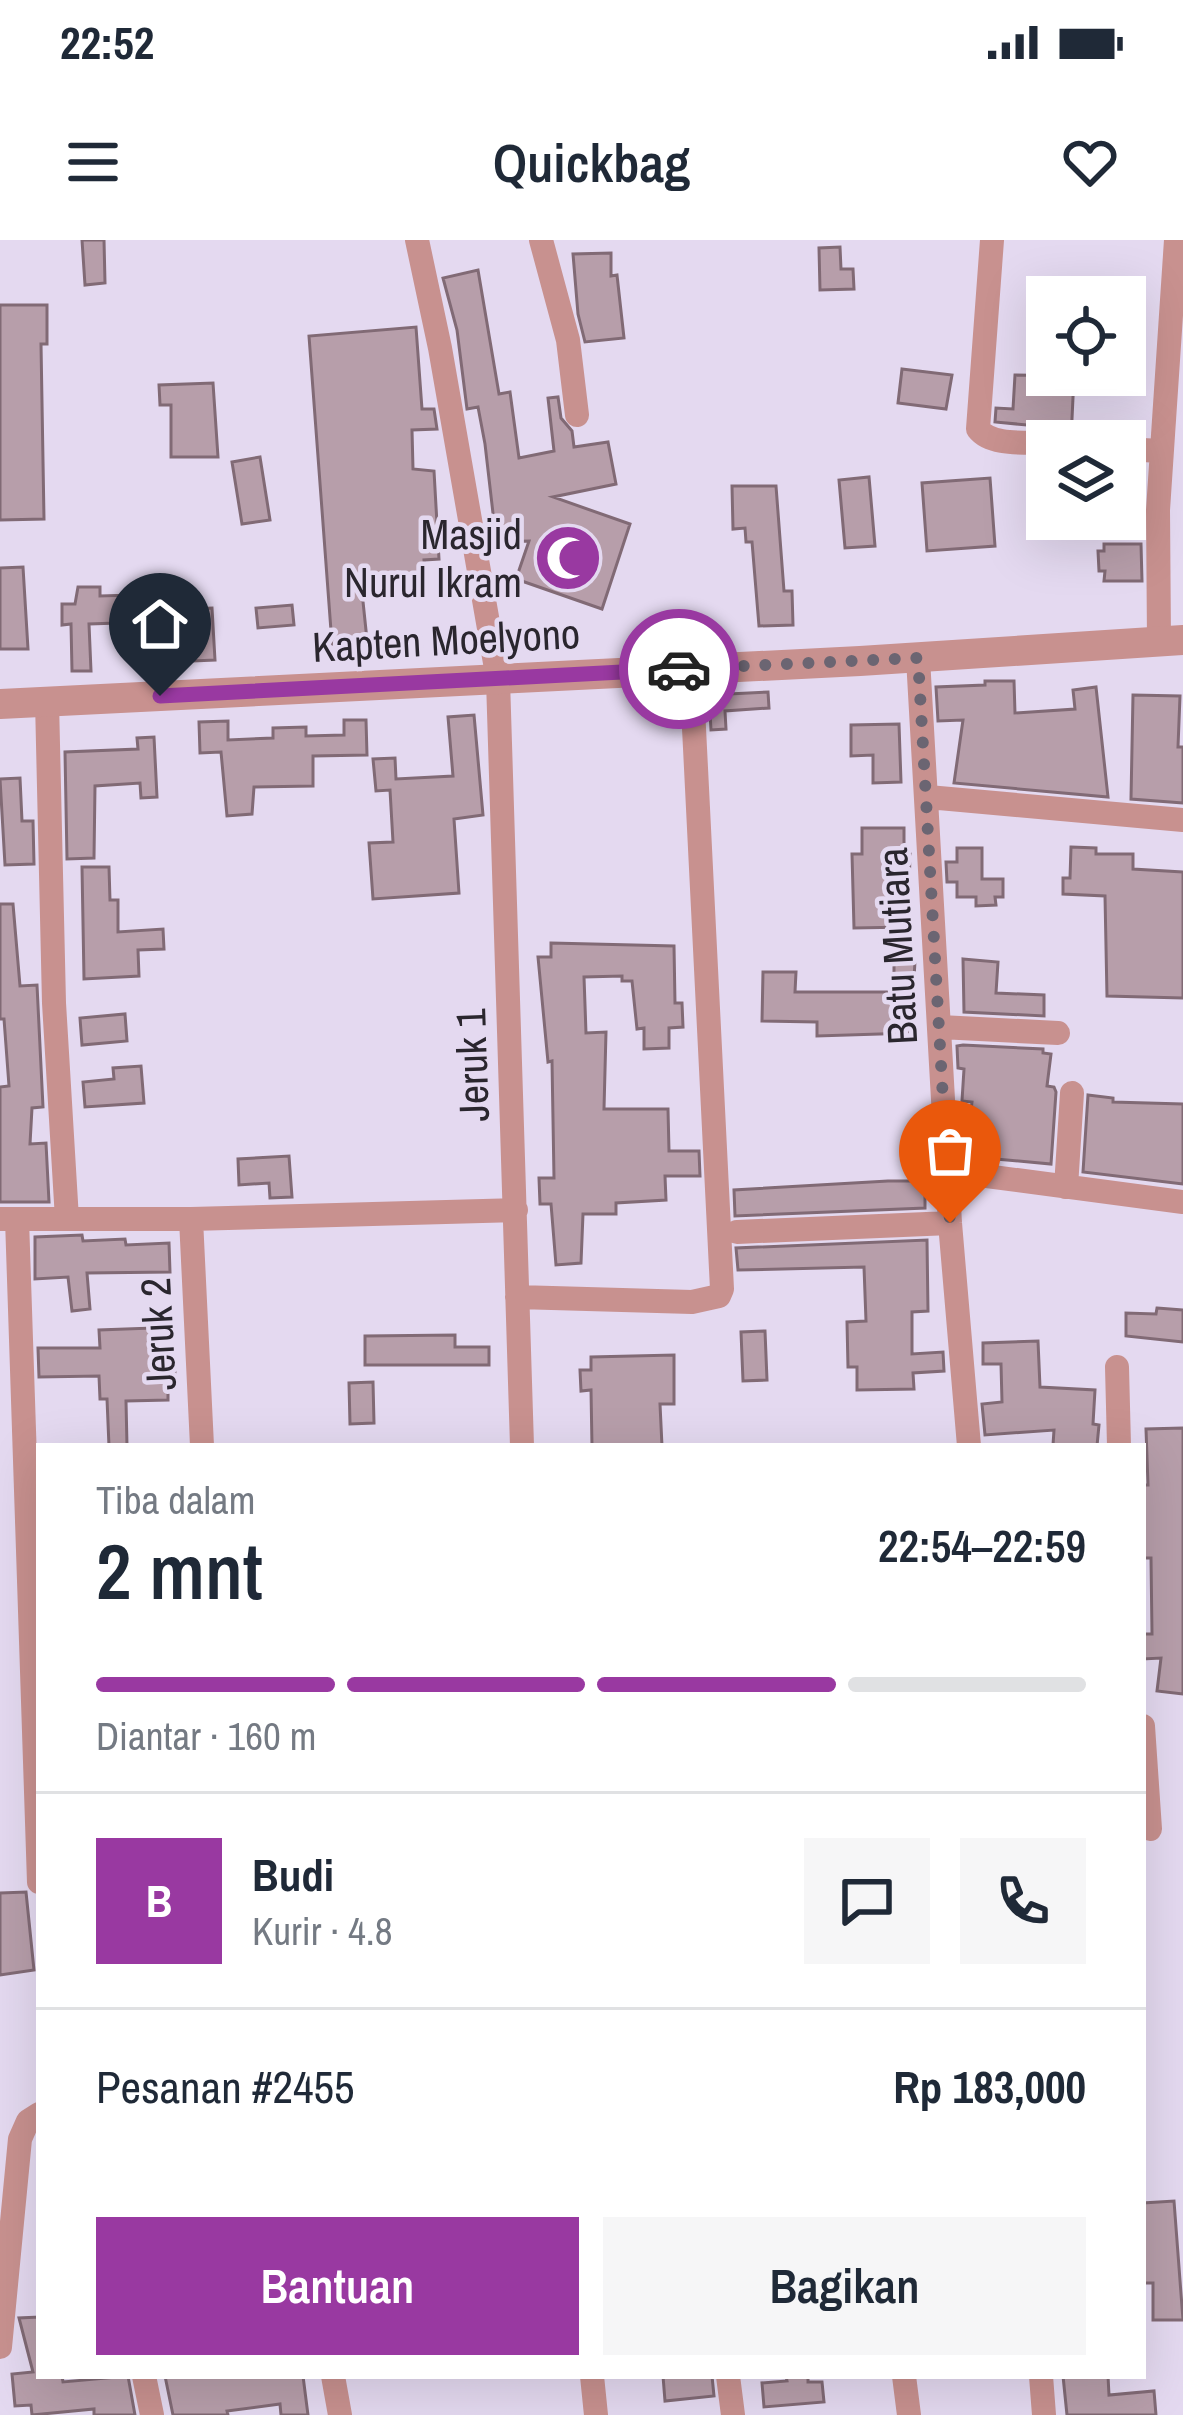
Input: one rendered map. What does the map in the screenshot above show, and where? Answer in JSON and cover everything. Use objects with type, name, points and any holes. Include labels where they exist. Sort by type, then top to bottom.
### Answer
[{"type":"street","name":"Jeruk 1","points":[[417,240],[498,680],[522,1443]]},
{"type":"street","points":[[541,240],[568,340],[577,415]]},
{"type":"street","points":[[992,240],[977,429],[997,440],[1026,442]]},
{"type":"street","points":[[1171,641],[1160,451],[1176,240]]},
{"type":"street","points":[[1146,450],[1160,451]]},
{"type":"street","name":"Kapten Moelyono","points":[[0,704],[1171,641]]},
{"type":"street","name":"Batu Mutiara","points":[[918,658],[950,1223],[969,1443]]},
{"type":"street","points":[[517,1297],[692,1302],[719,1296],[722,1289],[691,668]]},
{"type":"street","points":[[46,701],[54,1004],[67,1219]]},
{"type":"street","points":[[928,797],[1183,820]]},
{"type":"street","points":[[940,1027],[1058,1033]]},
{"type":"street","points":[[1066,1187],[1072,1093]]},
{"type":"street","points":[[948,1172],[1183,1202]]},
{"type":"street","points":[[36,1818],[8,1219],[516,1210]]},
{"type":"street","name":"Jeruk 2","points":[[191,1219],[202,1443]]},
{"type":"street","points":[[737,1232],[950,1223]]},
{"type":"street","points":[[1117,1367],[1119,1443]]},
{"type":"street","points":[[1146,1770],[1150,1829]]},
{"type":"street","points":[[0,2347],[20,2139],[28,2121],[36,2116]]},
{"type":"street","points":[[145,2379],[152,2415]]},
{"type":"street","points":[[334,2379],[340,2415]]},
{"type":"street","points":[[592,2379],[596,2415]]},
{"type":"street","points":[[728,2379],[733,2415]]},
{"type":"street","points":[[904,2379],[909,2415]]},
{"type":"street","points":[[1040,2379],[1044,2415]]},
{"type":"building","points":[[82,240],[104,240],[105,283],[85,285]]},
{"type":"building","points":[[840,247],[841,269],[853,269],[854,289],[820,290],[819,248]]},
{"type":"building","points":[[611,253],[624,338],[585,342],[573,254]]},
{"type":"building","points":[[478,270],[499,394],[510,392],[519,458],[554,451],[548,398],[558,397],[574,447],[608,442],[616,484],[553,497],[630,524],[602,609],[516,579],[529,541],[491,542],[494,522],[485,444],[478,407],[467,409],[457,330],[443,278]]},
{"type":"building","points":[[0,305],[47,305],[47,344],[41,344],[44,519],[0,520]]},
{"type":"building","points":[[416,327],[422,409],[434,409],[437,429],[412,430],[413,469],[434,471],[439,559],[424,560],[426,589],[362,592],[367,640],[332,644],[309,336]]},
{"type":"building","points":[[902,369],[952,375],[946,409],[898,403]]},
{"type":"building","points":[[1015,375],[1026,375],[1026,396],[1073,396],[1072,420],[1026,420],[1026,425],[995,422],[996,408],[1013,409]]},
{"type":"building","points":[[213,383],[218,457],[171,457],[171,405],[160,405],[159,385]]},
{"type":"building","points":[[260,457],[270,520],[242,524],[232,462]]},
{"type":"building","points":[[869,477],[875,546],[845,548],[839,480]]},
{"type":"building","points":[[990,478],[995,546],[927,551],[922,483]]},
{"type":"building","points":[[732,486],[776,486],[784,591],[792,591],[793,625],[759,626],[752,542],[746,542],[745,528],[733,529]]},
{"type":"building","points":[[1104,544],[1141,544],[1142,581],[1104,581],[1098,551],[1104,551]]},
{"type":"building","points":[[23,567],[28,649],[0,649],[0,568]]},
{"type":"building","points":[[78,587],[100,587],[100,596],[133,595],[133,602],[147,602],[147,622],[89,624],[91,671],[72,671],[71,624],[62,625],[62,604],[75,604]]},
{"type":"building","points":[[292,605],[294,625],[258,628],[256,608]]},
{"type":"building","points":[[212,608],[215,660],[193,661],[190,609]]},
{"type":"building","points":[[985,681],[1014,681],[1015,713],[1075,709],[1073,690],[1096,687],[1108,797],[954,783],[963,720],[938,721],[936,687],[985,685]]},
{"type":"building","points":[[768,692],[769,708],[725,711],[726,729],[711,730],[709,695]]},
{"type":"building","points":[[1133,695],[1180,696],[1183,803],[1131,799]]},
{"type":"building","points":[[474,715],[483,815],[454,819],[459,893],[373,899],[369,843],[393,842],[390,790],[376,791],[373,759],[395,758],[396,779],[453,776],[448,717]]},
{"type":"building","points":[[344,720],[366,720],[367,755],[313,756],[313,786],[254,787],[252,814],[227,816],[221,752],[200,753],[199,722],[228,721],[228,740],[273,738],[273,728],[306,727],[306,736],[344,735]]},
{"type":"building","points":[[899,724],[901,782],[873,783],[873,755],[851,756],[851,725]]},
{"type":"building","points":[[154,737],[157,797],[141,798],[140,783],[95,786],[94,858],[67,859],[65,752],[138,749],[137,738]]},
{"type":"building","points":[[20,778],[22,821],[33,821],[34,864],[5,865],[0,779]]},
{"type":"building","points":[[862,828],[904,828],[904,854],[910,854],[908,927],[854,928],[852,854],[862,854]]},
{"type":"building","points":[[1071,847],[1096,848],[1096,854],[1133,854],[1133,869],[1183,872],[1183,998],[1107,996],[1105,896],[1063,894],[1063,878],[1070,878]]},
{"type":"building","points":[[957,848],[982,848],[982,879],[1003,879],[1003,897],[995,897],[996,905],[976,906],[976,897],[957,897],[957,882],[947,882],[946,862],[957,862]]},
{"type":"building","points":[[82,867],[109,867],[110,900],[118,900],[118,932],[163,929],[164,949],[138,950],[139,976],[84,979]]},
{"type":"building","points":[[0,904],[13,904],[20,986],[37,985],[43,1107],[32,1108],[30,1144],[46,1143],[49,1202],[0,1202],[0,1087],[9,1086],[4,1019],[0,1019]]},
{"type":"building","points":[[551,943],[674,946],[675,1003],[682,1003],[683,1027],[669,1028],[669,1048],[644,1049],[644,1028],[637,1029],[632,981],[622,981],[622,976],[584,977],[586,1033],[606,1032],[604,1109],[668,1109],[669,1151],[699,1151],[700,1176],[665,1176],[666,1200],[616,1203],[616,1214],[583,1214],[581,1263],[556,1265],[551,1204],[540,1204],[539,1178],[554,1178],[552,1061],[548,1062],[538,957],[551,957]]},
{"type":"building","points":[[963,959],[998,962],[996,993],[1044,995],[1044,1016],[964,1012]]},
{"type":"building","points":[[894,961],[915,961],[911,1033],[817,1036],[817,1022],[762,1021],[763,972],[796,972],[795,992],[894,992]]},
{"type":"building","points":[[125,1014],[127,1041],[82,1045],[80,1018]]},
{"type":"building","points":[[957,1046],[1043,1049],[1051,1054],[1047,1086],[1056,1092],[1051,1164],[963,1156],[972,1102],[962,1101],[964,1069],[958,1068]]},
{"type":"building","points":[[141,1066],[144,1103],[85,1107],[83,1082],[114,1079],[113,1068]]},
{"type":"building","points":[[1088,1095],[1113,1098],[1113,1102],[1183,1104],[1183,1184],[1083,1172]]},
{"type":"building","points":[[289,1156],[292,1197],[270,1198],[269,1183],[239,1185],[238,1159]]},
{"type":"building","points":[[925,1181],[925,1208],[735,1216],[734,1190]]},
{"type":"building","points":[[82,1235],[83,1241],[125,1239],[126,1245],[169,1243],[170,1272],[87,1273],[90,1309],[72,1311],[68,1277],[35,1279],[35,1237]]},
{"type":"building","points":[[927,1240],[928,1311],[912,1312],[912,1354],[943,1352],[944,1371],[913,1373],[914,1389],[857,1390],[857,1367],[848,1367],[847,1322],[866,1321],[864,1267],[738,1270],[736,1248]]},
{"type":"building","points":[[1157,1308],[1183,1310],[1183,1342],[1126,1336],[1126,1313],[1156,1314]]},
{"type":"building","points":[[152,1328],[153,1357],[174,1357],[168,1400],[126,1401],[127,1443],[109,1443],[107,1399],[100,1399],[99,1376],[39,1377],[38,1348],[100,1348],[99,1330]]},
{"type":"building","points":[[765,1331],[767,1380],[743,1381],[741,1332]]},
{"type":"building","points":[[455,1335],[455,1347],[489,1347],[489,1365],[365,1365],[365,1336]]},
{"type":"building","points":[[1038,1341],[1040,1387],[1095,1390],[1097,1443],[1053,1443],[1054,1430],[985,1435],[982,1404],[1002,1402],[1001,1364],[983,1364],[983,1343]]},
{"type":"building","points":[[674,1355],[674,1404],[660,1404],[662,1443],[592,1443],[591,1390],[581,1391],[580,1370],[591,1370],[591,1357]]},
{"type":"building","points":[[373,1382],[374,1423],[350,1424],[349,1383]]},
{"type":"building","points":[[1183,1428],[1183,1694],[1157,1691],[1161,1658],[1146,1659],[1146,1634],[1152,1634],[1151,1558],[1146,1558],[1146,1429]]},
{"type":"building","points":[[26,1892],[34,1970],[0,1975],[0,1893]]},
{"type":"building","points":[[1174,2201],[1183,2320],[1153,2320],[1153,2283],[1146,2283],[1146,2203]]},
{"type":"building","points":[[36,2317],[36,2379],[129,2379],[135,2415],[94,2415],[94,2409],[32,2415],[31,2405],[15,2406],[12,2374],[33,2372],[19,2318]]},
{"type":"building","points":[[166,2379],[303,2379],[308,2415],[281,2415],[280,2404],[227,2411],[228,2415],[173,2415]]},
{"type":"building","points":[[663,2379],[712,2379],[714,2396],[665,2401]]},
{"type":"building","points":[[1063,2379],[1108,2379],[1109,2395],[1154,2391],[1156,2415],[1067,2415]]},
{"type":"building","points":[[822,2382],[824,2402],[764,2407],[762,2383]]},
{"type":"way so far","points":[[679,669],[918,658],[950,1223]]},
{"type":"place","name":"Masjid Nurul Ikram","points":[[568,558]]},
{"type":"route","points":[[160,696],[679,669]]}]
